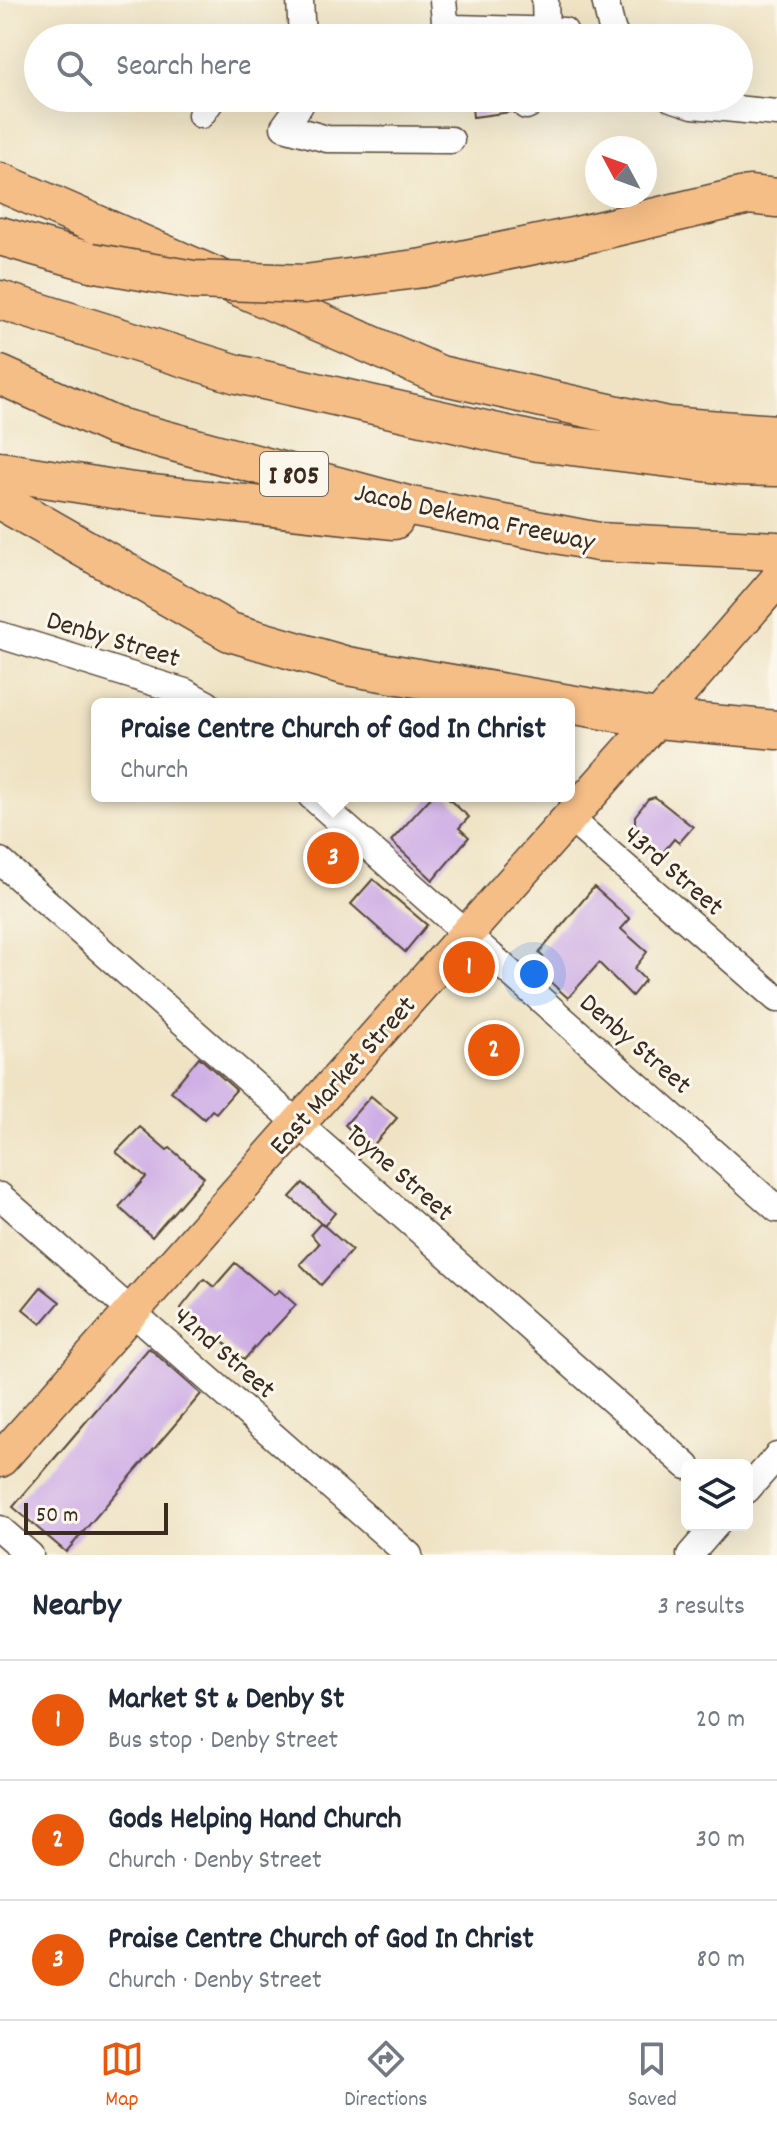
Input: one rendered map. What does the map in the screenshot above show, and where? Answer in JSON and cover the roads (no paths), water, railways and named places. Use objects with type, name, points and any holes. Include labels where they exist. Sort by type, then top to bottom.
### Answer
[{"type":"highway","points":[[0,182],[440,375],[667,426],[777,434]]},
{"type":"highway","points":[[0,236],[91,262],[193,280],[305,284],[423,268],[577,236],[749,195],[777,198]]},
{"type":"highway","points":[[0,300],[237,374],[538,442],[736,466],[777,467]]},
{"type":"highway","name":"Jacob Dekema Freeway","points":[[0,375],[114,426],[411,506],[598,542],[777,551]]},
{"type":"highway","points":[[0,471],[133,492],[598,542]]},
{"type":"highway","points":[[0,500],[230,632],[347,666],[534,698]]},
{"type":"highway","points":[[575,705],[657,719],[777,730]]},
{"type":"main road","name":"East Market Street","points":[[0,1460],[777,580]]},
{"type":"street","points":[[300,0],[301,24]]},
{"type":"street","points":[[443,0],[445,21],[449,24]]},
{"type":"street","points":[[545,0],[553,24]]},
{"type":"street","points":[[605,0],[611,24]]},
{"type":"street","points":[[753,111],[777,113]]},
{"type":"street","points":[[295,112],[284,127],[327,139],[451,140]]},
{"type":"street","name":"Denby Street","points":[[0,635],[196,698]]},
{"type":"street","name":"Denby Street","points":[[318,802],[777,1209]]},
{"type":"street","name":"43rd Street","points":[[568,817],[777,999]]},
{"type":"street","name":"Toyne Street","points":[[0,861],[681,1461]]},
{"type":"street","name":"42nd Street","points":[[0,1196],[409,1555]]},
{"type":"street","points":[[753,1483],[777,1456]]},
{"type":"street","points":[[0,1529],[30,1555]]},
{"type":"street","points":[[690,1555],[711,1531]]},
{"type":"place","name":"Praise Centre Church of God In Christ","points":[[333,858]]},
{"type":"place","name":"Market St & Denby St","points":[[469,967]]},
{"type":"place","name":"Gods Helping Hand Church","points":[[494,1050]]}]
